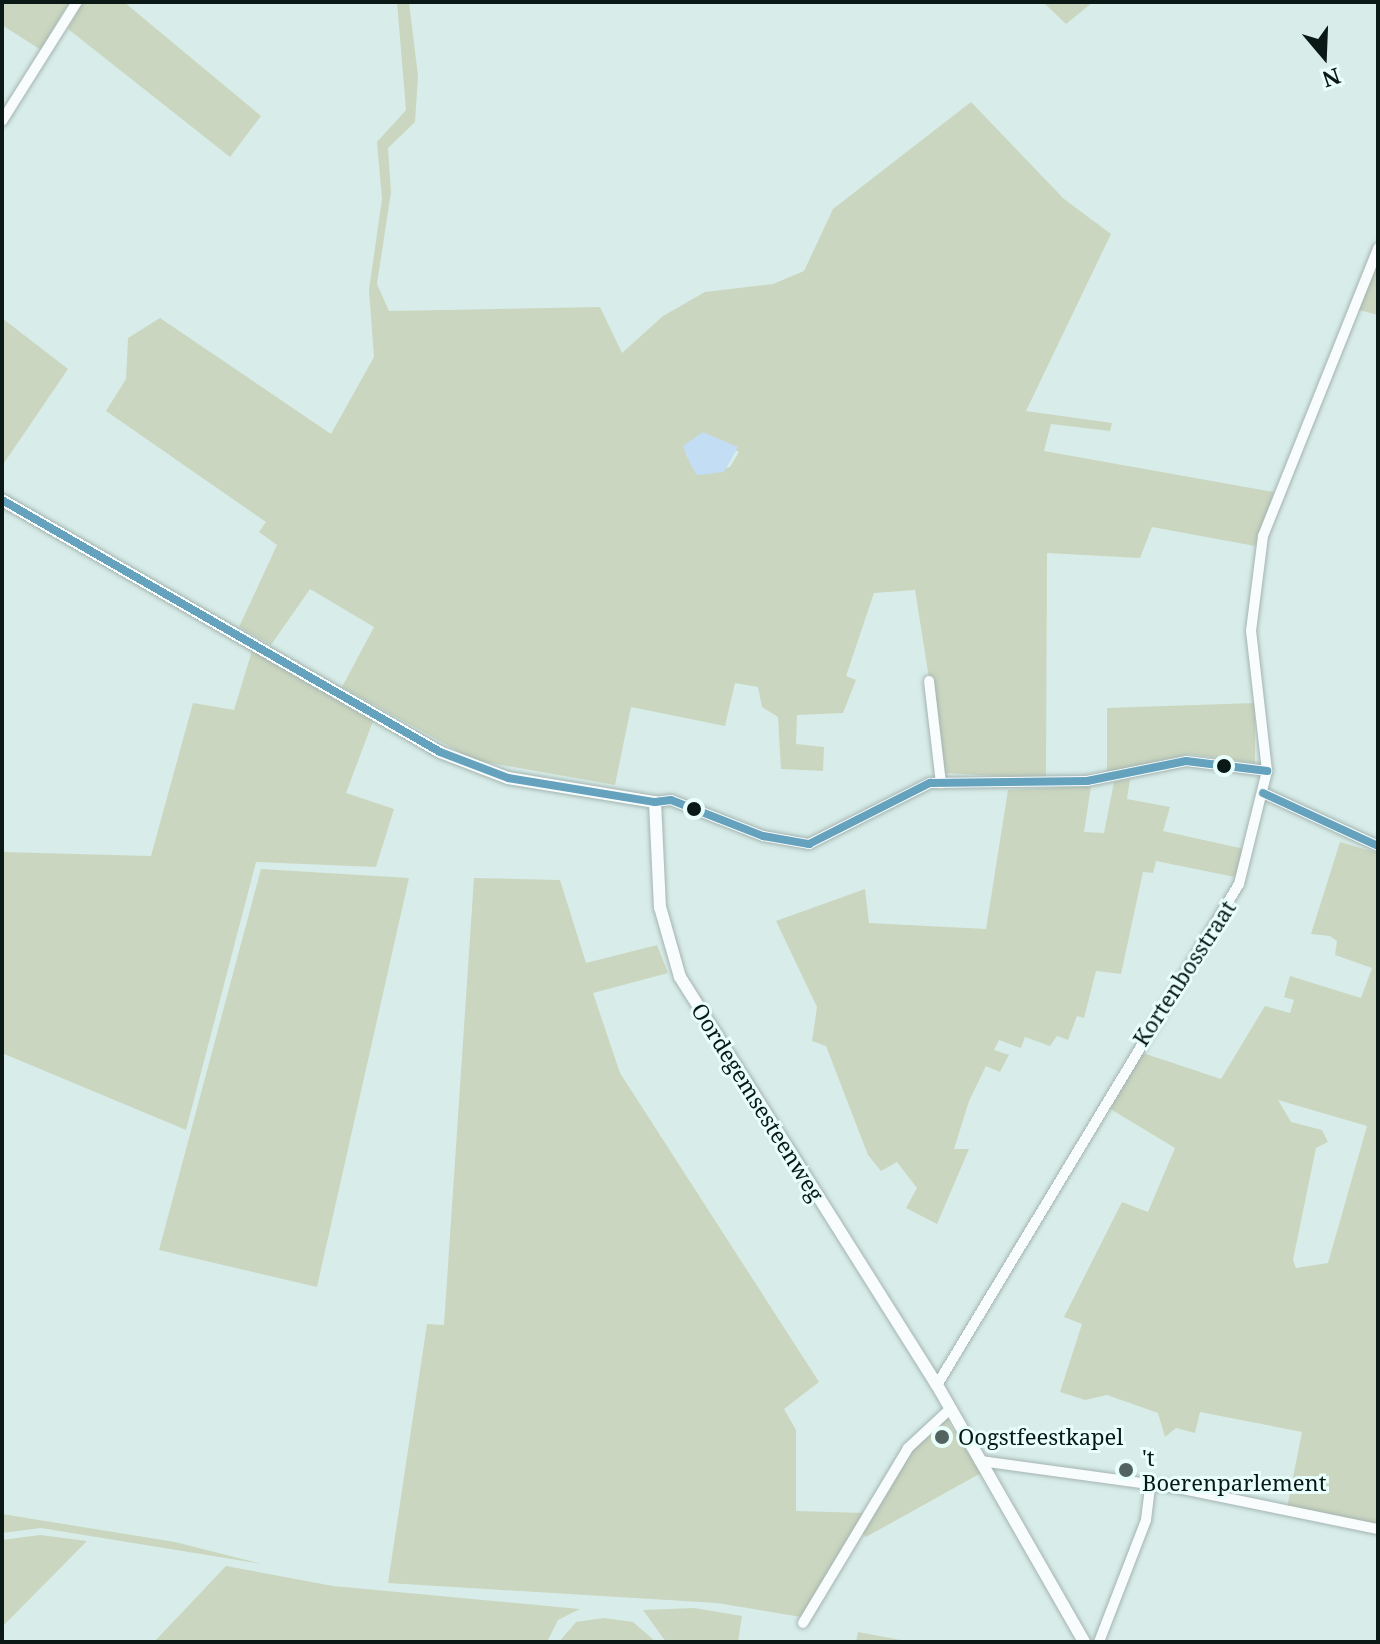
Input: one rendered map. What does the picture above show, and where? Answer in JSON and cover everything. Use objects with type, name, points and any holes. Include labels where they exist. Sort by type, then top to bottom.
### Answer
[{"type":"street","points":[[2,121],[77,2]]},
{"type":"street","name":"Kortenbosstraat","points":[[937,1385],[1153,1020],[1217,928],[1239,884],[1267,771],[1251,631],[1263,536],[1378,248]]},
{"type":"street","points":[[2,500],[369,712],[476,768],[655,802],[671,800],[763,836],[809,844],[847,830],[909,790],[941,783],[1087,781],[1186,761],[1267,771]]},
{"type":"street","points":[[929,681],[941,783]]},
{"type":"street","points":[[1263,793],[1378,846]]},
{"type":"street","name":"Oordegemsesteenweg","points":[[655,802],[660,907],[673,963],[937,1385],[1084,1642]]},
{"type":"street","points":[[803,1623],[913,1441],[950,1409]]},
{"type":"street","points":[[980,1461],[989,1456],[1378,1529]]},
{"type":"street","points":[[1099,1642],[1146,1520],[1150,1488]]},
{"type":"green space","points":[[2,2],[69,2],[41,50],[2,25]]},
{"type":"green space","points":[[83,2],[124,2],[261,116],[230,157],[68,29]]},
{"type":"green space","points":[[397,2],[409,2],[418,76],[415,122],[388,148],[391,192],[377,284],[389,311],[600,307],[622,353],[663,316],[705,292],[773,284],[804,271],[833,209],[971,102],[1064,199],[1111,234],[1026,411],[1112,423],[1110,431],[1051,424],[1044,451],[1274,492],[1255,546],[1152,527],[1140,558],[1047,553],[1046,779],[944,773],[915,590],[874,593],[846,676],[856,680],[843,713],[797,715],[796,744],[824,747],[823,771],[781,769],[778,717],[762,707],[758,687],[735,683],[725,726],[631,707],[615,785],[474,760],[342,687],[374,627],[310,589],[271,645],[239,627],[277,545],[259,532],[266,522],[106,411],[126,379],[128,338],[160,318],[331,434],[374,357],[369,290],[382,199],[377,142],[406,110]],"holes":[[[710,436],[739,452],[730,467],[697,474],[686,455]]]},
{"type":"green space","points":[[1043,2],[1093,2],[1066,24]]},
{"type":"green space","points":[[1378,262],[1378,315],[1356,309]]},
{"type":"green space","points":[[2,318],[68,369],[2,466]]},
{"type":"green space","points":[[252,651],[373,721],[346,793],[394,809],[376,867],[256,862],[186,1130],[2,1053],[2,852],[151,856],[193,703],[234,710]]},
{"type":"green space","points":[[1255,703],[1255,763],[1189,754],[1107,773],[1107,708]]},
{"type":"green space","points":[[1130,779],[1127,799],[1170,807],[1163,831],[1244,849],[1235,877],[1156,861],[1153,873],[1143,872],[1121,974],[1096,971],[1084,1018],[1077,1016],[1068,1040],[1057,1036],[1050,1046],[1025,1037],[1021,1048],[999,1040],[994,1050],[1009,1055],[1000,1072],[986,1066],[969,1101],[954,1149],[969,1149],[937,1224],[906,1208],[917,1188],[897,1162],[881,1171],[868,1155],[826,1046],[812,1041],[817,1007],[776,921],[865,889],[869,923],[986,929],[1008,790],[1091,786],[1084,832],[1104,833],[1114,782]]},
{"type":"green space","points":[[1340,842],[1378,853],[1378,1526],[1287,1508],[1302,1432],[1200,1412],[1195,1433],[1176,1428],[1165,1437],[1158,1413],[1107,1395],[1085,1400],[1060,1392],[1082,1324],[1064,1317],[1122,1202],[1148,1212],[1175,1148],[1107,1107],[1140,1052],[1221,1079],[1265,1006],[1290,1013],[1294,1000],[1284,997],[1290,976],[1361,998],[1372,968],[1335,955],[1337,941],[1330,936],[1311,934]],"holes":[[[1278,1100],[1367,1126],[1328,1263],[1296,1268],[1293,1260],[1316,1148],[1328,1142],[1322,1130],[1291,1122]]]},
{"type":"green space","points":[[261,869],[409,878],[317,1287],[159,1250]]},
{"type":"green space","points":[[474,878],[560,880],[586,963],[657,945],[668,973],[593,993],[620,1073],[819,1382],[784,1409],[796,1430],[796,1511],[866,1513],[801,1617],[717,1603],[388,1583],[427,1324],[444,1325]]},
{"type":"green space","points":[[945,1417],[981,1473],[866,1537],[861,1531],[916,1443]]},
{"type":"green space","points":[[2,1514],[175,1542],[262,1564],[41,1528],[2,1533]]},
{"type":"green space","points":[[40,1535],[87,1541],[2,1627],[2,1540]]},
{"type":"green space","points":[[226,1566],[333,1586],[580,1609],[558,1620],[547,1642],[154,1642]]},
{"type":"green space","points":[[694,1608],[742,1616],[738,1642],[666,1642],[643,1610]]},
{"type":"green space","points":[[604,1618],[633,1622],[656,1642],[559,1642],[576,1622]]},
{"type":"green space","points":[[858,1632],[912,1642],[856,1642]]},
{"type":"water","points":[[703,432],[738,447],[724,472],[697,475],[691,466],[683,446]]},
{"type":"transit line","points":[[2,500],[440,752],[508,778],[655,802]]},
{"type":"transit line","points":[[655,802],[671,800],[763,836],[809,844],[930,783],[1087,781],[1186,761],[1267,771]]},
{"type":"transit line","points":[[1263,793],[1378,846]]},
{"type":"place","name":"Oogstfeestkapel","points":[[942,1437]]},
{"type":"place","name":"'t Boerenparlement","points":[[1126,1470]]}]
